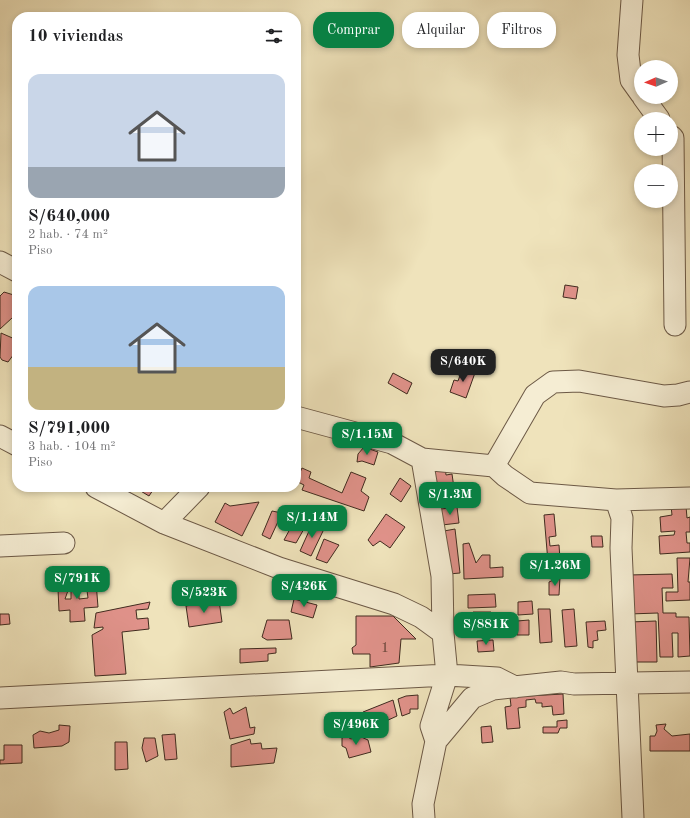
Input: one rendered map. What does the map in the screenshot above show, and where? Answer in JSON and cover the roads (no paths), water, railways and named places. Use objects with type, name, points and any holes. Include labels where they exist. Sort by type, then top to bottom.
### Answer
[{"type":"street","points":[[632,0],[628,55],[631,80],[634,84]]},
{"type":"street","points":[[675,324],[678,156]]},
{"type":"street","points":[[0,262],[12,268]]},
{"type":"street","points":[[494,466],[535,395],[553,382],[566,380],[586,382],[664,396],[678,396],[690,392]]},
{"type":"street","points":[[301,418],[392,444],[422,459],[494,466],[505,476],[530,493],[616,500],[690,498]]},
{"type":"street","points":[[0,436],[12,442]]},
{"type":"street","points":[[422,459],[442,576],[443,633],[447,675],[430,726],[436,741]]},
{"type":"street","points":[[105,492],[164,524],[279,568],[394,604],[421,617],[443,633]]},
{"type":"street","points":[[164,524],[194,492]]},
{"type":"street","points":[[616,500],[622,518],[620,548],[628,684],[633,818]]},
{"type":"street","points":[[0,546],[64,542]]},
{"type":"street","points":[[0,698],[447,675],[497,678],[516,687]]},
{"type":"street","points":[[424,818],[423,804],[436,741],[472,698],[493,689],[561,682],[574,684],[628,684],[690,682]]}]
